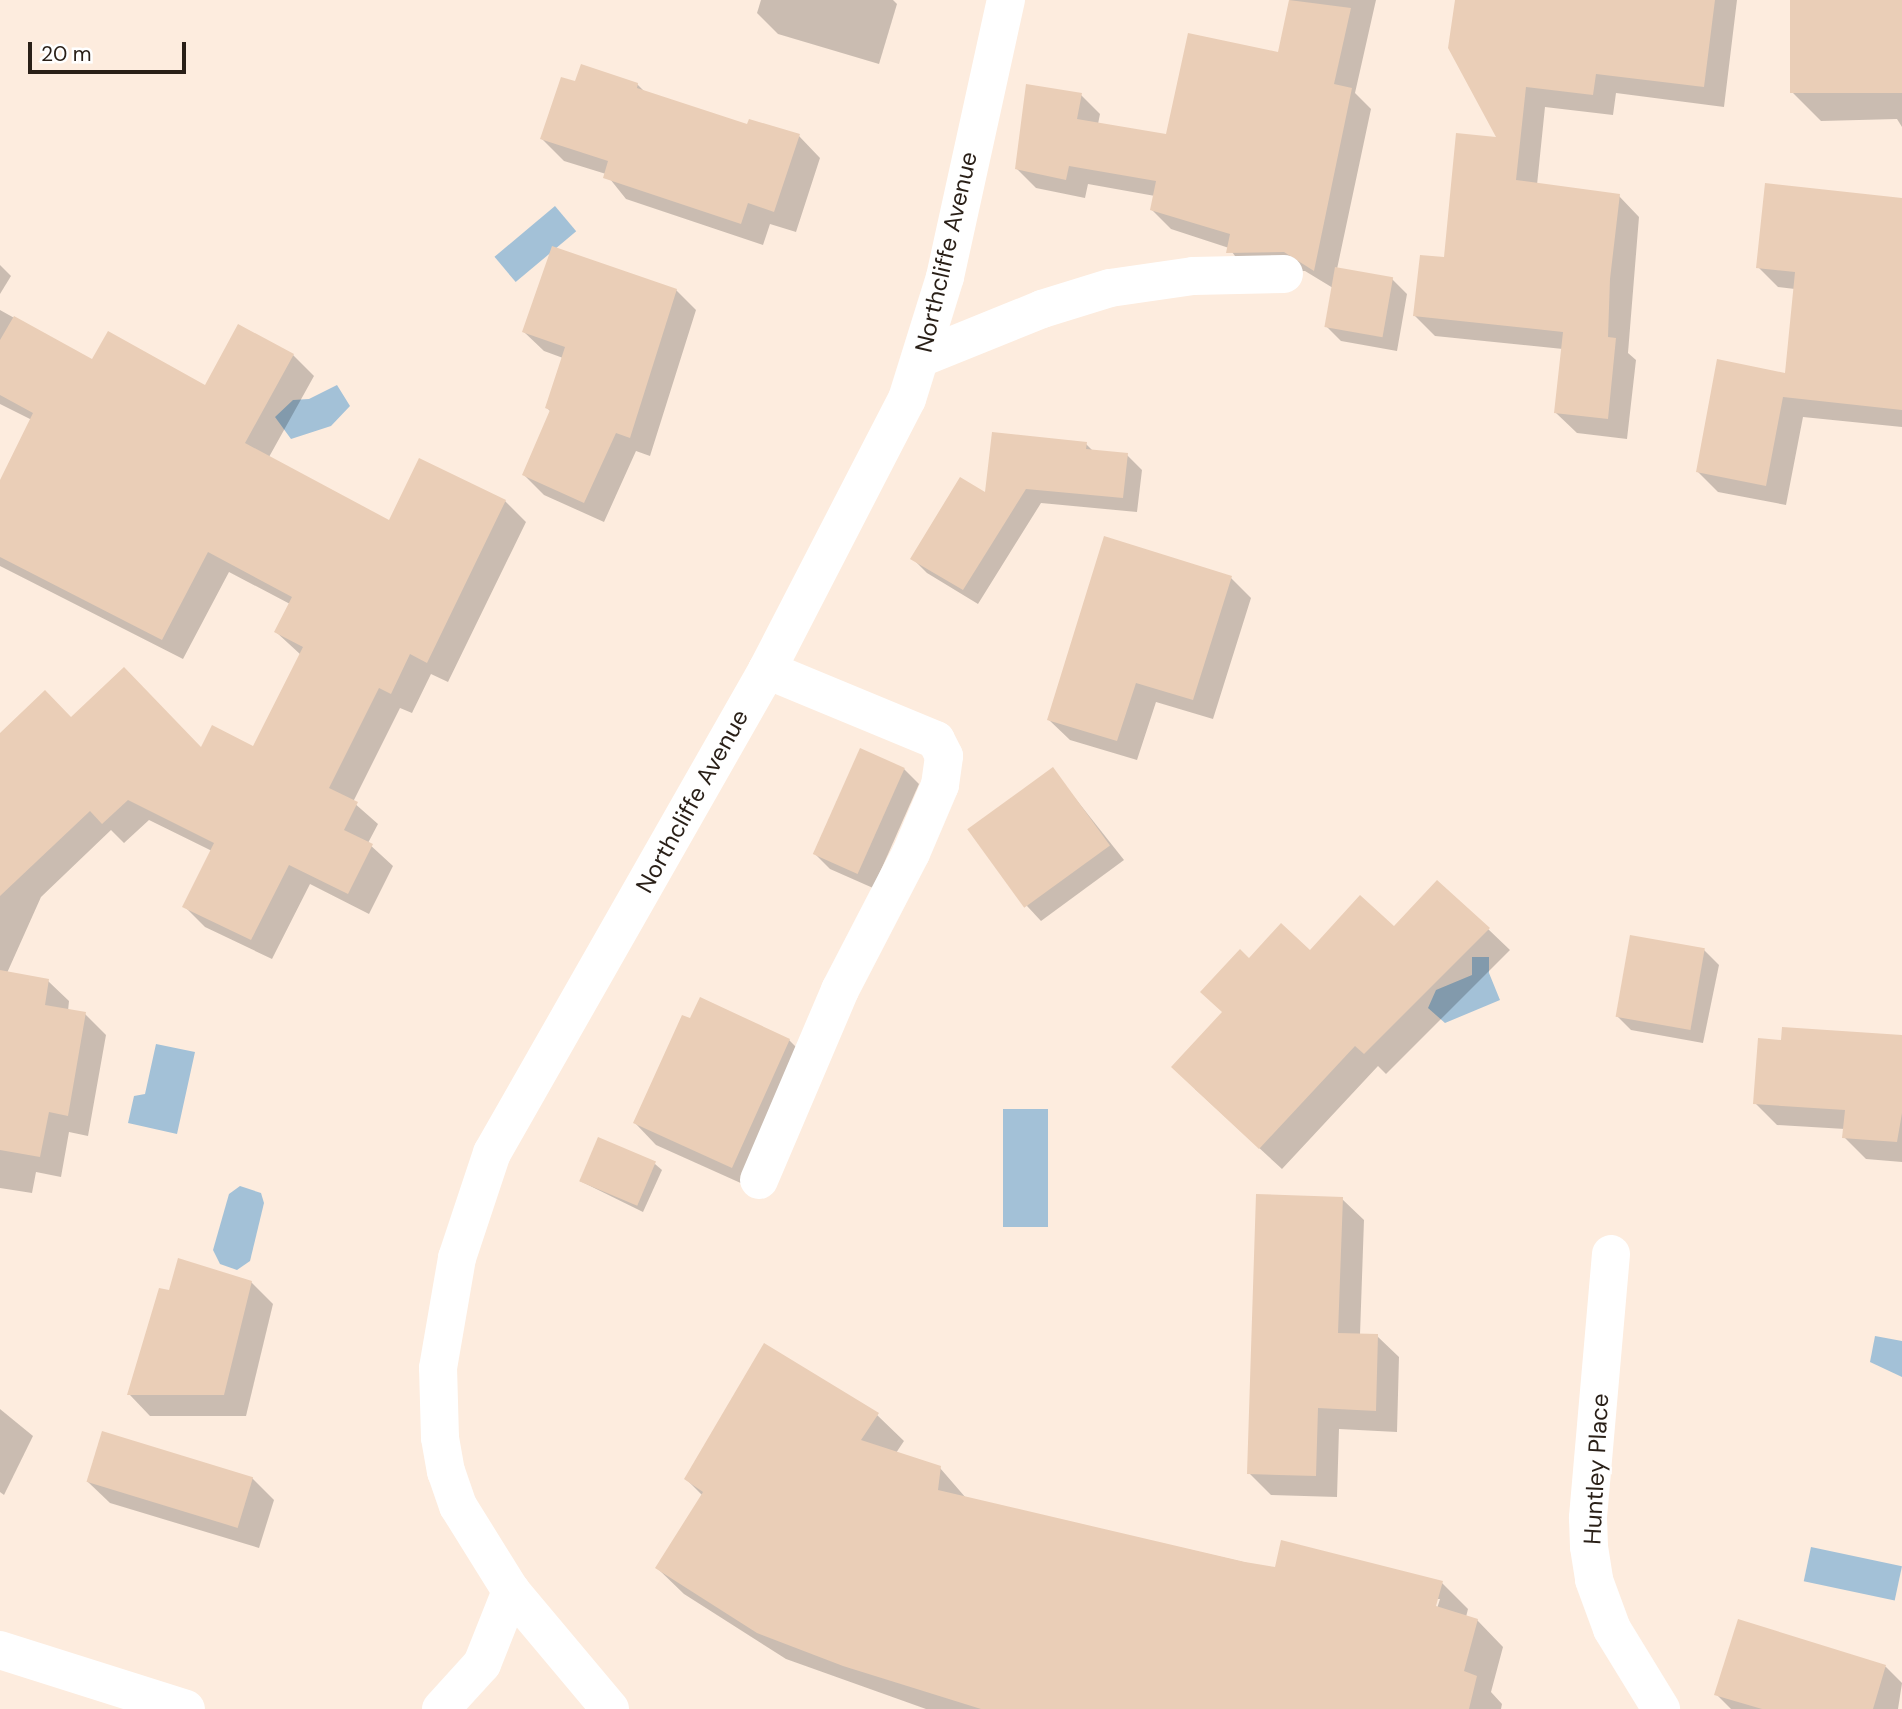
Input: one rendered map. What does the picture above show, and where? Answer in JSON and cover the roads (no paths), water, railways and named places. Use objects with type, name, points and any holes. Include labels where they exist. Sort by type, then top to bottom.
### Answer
[{"type":"street","name":"Northcliffe Avenue","points":[[610,1709],[511,1591],[458,1506],[440,1438],[438,1368],[445,1313],[471,1206],[492,1153],[767,670],[877,463],[921,358],[945,277],[1006,0]]},
{"type":"street","points":[[921,358],[1042,309],[1110,288],[1193,276],[1284,274]]},
{"type":"street","points":[[759,1180],[840,990],[916,841],[940,785],[944,756],[936,740],[767,670]]},
{"type":"street","name":"Huntley Place","points":[[1611,1254],[1588,1518],[1589,1546],[1594,1580],[1612,1629],[1661,1709]]},
{"type":"street","points":[[441,1709],[482,1664],[511,1591]]},
{"type":"street","points":[[0,1650],[186,1709]]},
{"type":"water","points":[[555,206],[576,231],[516,282],[494,257]]},
{"type":"water","points":[[337,385],[350,406],[331,426],[291,439],[275,417],[293,400],[309,399]]},
{"type":"water","points":[[1472,957],[1489,957],[1489,973],[1500,1000],[1445,1023],[1428,1008],[1436,990],[1472,975]]},
{"type":"water","points":[[156,1044],[195,1052],[177,1134],[128,1123],[134,1096],[145,1094]]},
{"type":"water","points":[[1003,1109],[1048,1109],[1048,1227],[1003,1227]]},
{"type":"water","points":[[240,1186],[261,1193],[264,1203],[250,1261],[237,1270],[220,1264],[213,1250],[229,1194]]},
{"type":"water","points":[[1875,1336],[1902,1341],[1902,1377],[1870,1362]]},
{"type":"water","points":[[1811,1547],[1902,1566],[1895,1601],[1804,1581]]}]
